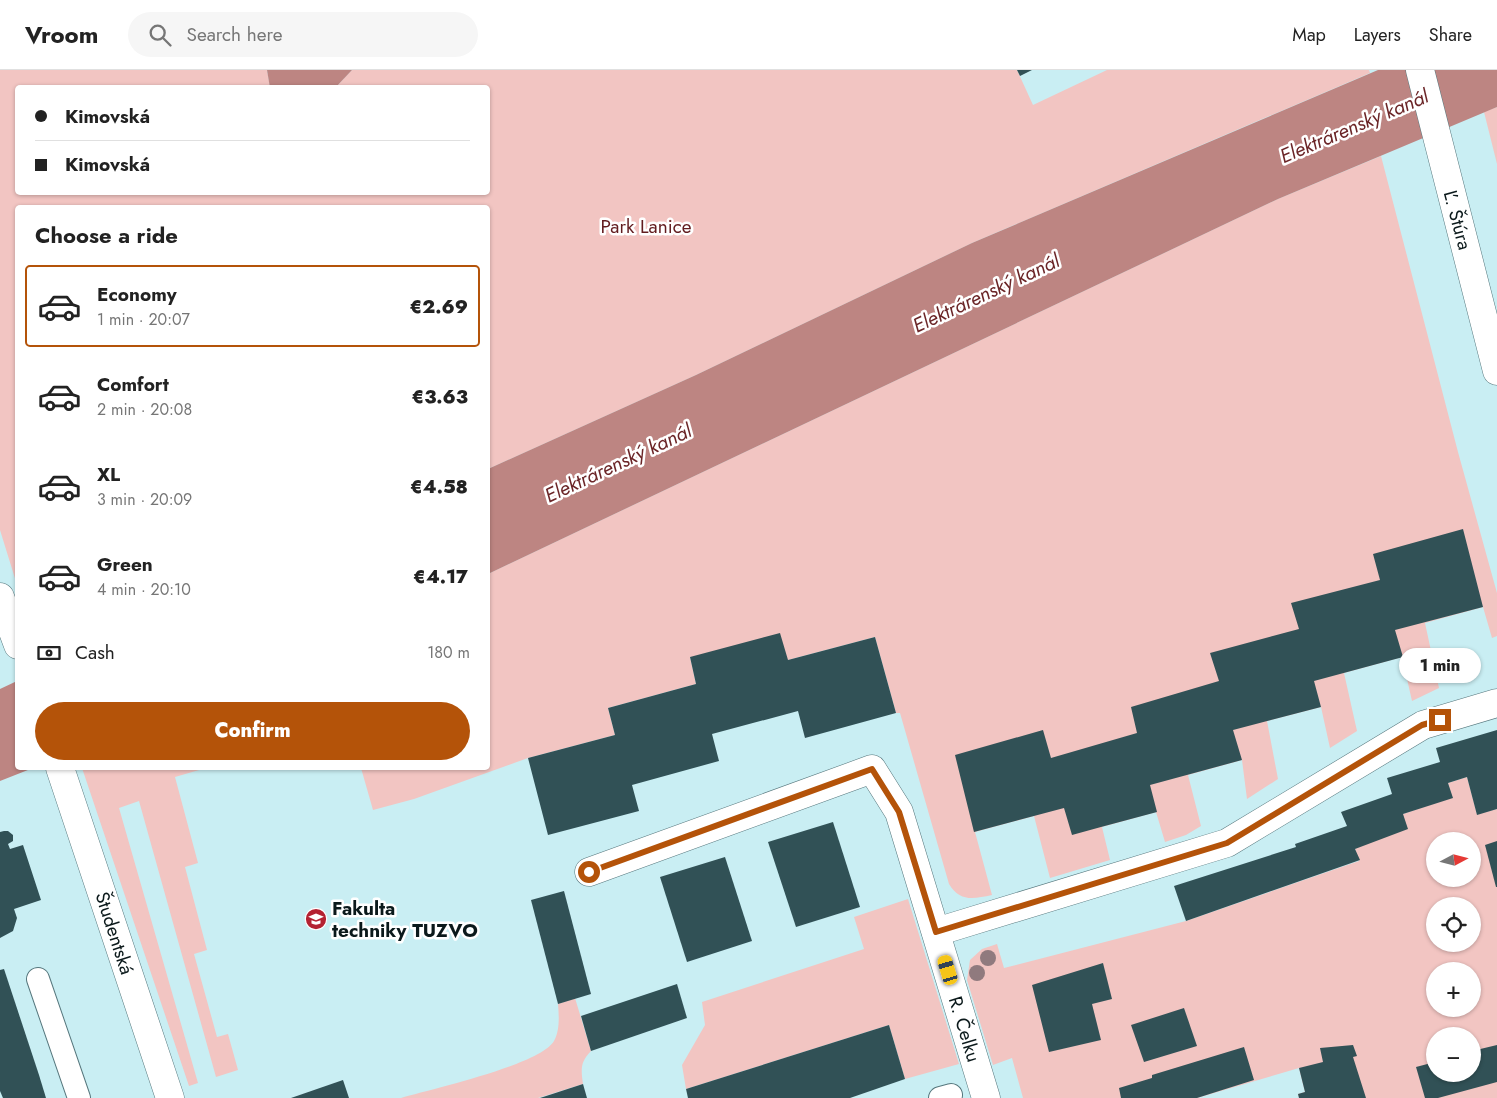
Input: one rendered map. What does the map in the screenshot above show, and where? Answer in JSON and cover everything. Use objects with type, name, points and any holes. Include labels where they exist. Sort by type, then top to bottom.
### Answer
[{"type":"street","name":"Ľ. Štúra","points":[[1420,70],[1497,371]]},
{"type":"street","points":[[4,608],[15,637]]},
{"type":"street","points":[[936,932],[1227,843],[1422,725],[1497,703]]},
{"type":"street","name":"R. Čelku","points":[[589,872],[872,769],[899,812],[986,1098]]},
{"type":"street","name":"Študentská","points":[[61,770],[170,1098]]},
{"type":"lane","points":[[38,979],[79,1098]]},
{"type":"green space","name":"Park Lanice","points":[[0,70],[267,70],[270,85],[15,85],[15,195],[490,195],[490,85],[338,85],[352,70],[1017,70],[1033,105],[1107,70],[1369,70],[1370,73],[972,243],[696,375],[490,468],[490,205],[15,205],[15,579],[0,530]]},
{"type":"green space","points":[[1497,107],[1497,164],[1484,112]]},
{"type":"green space","points":[[1381,156],[1458,452],[1497,593],[1497,636],[1492,638],[1483,607],[1425,623],[1439,688],[1412,701],[1402,657],[1344,673],[1357,731],[1330,748],[1321,707],[1267,721],[1278,779],[1247,799],[1242,760],[1188,775],[1201,826],[1186,835],[1165,842],[1156,812],[1102,827],[1110,860],[1050,878],[1034,816],[975,832],[992,895],[979,898],[962,896],[953,890],[949,884],[900,713],[896,713],[875,637],[788,660],[690,657],[696,684],[608,708],[615,735],[528,758],[414,799],[373,810],[362,770],[490,770],[490,573],[1278,199]]},
{"type":"green space","points":[[83,770],[199,770],[175,777],[198,863],[185,867],[207,950],[194,954],[217,1037],[228,1034],[238,1070],[216,1077],[139,801],[119,808],[198,1083],[189,1086]]},
{"type":"green space","points":[[1467,777],[1477,814],[1497,809],[1497,1098],[1299,1098],[1298,1094],[1305,1092],[1299,1068],[1197,1098],[1023,1098],[1012,1058],[993,1065],[967,980],[970,960],[982,949],[997,944],[1004,968],[1186,921],[1359,861],[1355,849],[1403,814],[1452,797],[1448,783]]},
{"type":"green space","points":[[908,899],[959,1064],[905,1079],[889,1025],[686,1089],[682,1065],[705,1025],[702,1002],[864,949],[854,917]]},
{"type":"green space","points":[[575,998],[591,1051],[582,1066],[583,1084],[538,1098],[401,1098],[507,1067],[545,1050],[554,1041],[557,1032],[558,1004]]},
{"type":"water","points":[[267,70],[352,70],[338,85],[270,85]]},
{"type":"water","name":"Elektrárenský kanál","points":[[1378,70],[1497,70],[1497,107],[1278,199],[490,573],[490,468],[696,375],[972,243]]},
{"type":"water","points":[[15,682],[15,770],[28,770],[0,781],[0,689]]},
{"type":"building","points":[[1017,70],[1032,70],[1020,76]]},
{"type":"building","points":[[1463,529],[1483,607],[1395,630],[1403,657],[1314,681],[1321,707],[1233,730],[1242,760],[1150,785],[1157,812],[1072,835],[1064,808],[974,832],[955,755],[1043,730],[1051,758],[1137,733],[1131,707],[1219,681],[1210,653],[1299,629],[1291,603],[1380,580],[1373,554]]},
{"type":"building","points":[[780,633],[788,660],[875,637],[896,713],[805,738],[798,711],[712,734],[719,761],[632,785],[639,811],[548,835],[528,758],[615,735],[608,708],[696,684],[690,657]]},
{"type":"building","points":[[1497,730],[1497,809],[1477,815],[1467,777],[1448,783],[1453,798],[1403,814],[1408,829],[1355,849],[1360,860],[1186,921],[1174,886],[1296,847],[1295,844],[1347,826],[1341,812],[1392,794],[1387,778],[1440,762],[1436,748]]},
{"type":"building","points":[[833,822],[860,907],[796,927],[768,842]]},
{"type":"building","points":[[8,831],[13,835],[13,841],[8,844],[10,849],[23,845],[41,900],[14,909],[17,918],[13,931],[0,938],[0,832]]},
{"type":"building","points":[[1497,841],[1497,887],[1496,887],[1485,845]]},
{"type":"building","points":[[725,857],[752,941],[687,962],[660,877]]},
{"type":"building","points":[[564,891],[591,994],[558,1004],[531,900]]},
{"type":"building","points":[[1103,963],[1112,999],[1092,1004],[1101,1040],[1049,1052],[1032,985]]},
{"type":"building","points":[[4,969],[46,1098],[3,1098],[0,1091],[0,970]]},
{"type":"building","points":[[677,984],[687,1018],[591,1051],[581,1016]]},
{"type":"building","points":[[1184,1008],[1197,1046],[1144,1062],[1131,1025]]},
{"type":"building","points":[[889,1025],[905,1079],[850,1098],[688,1098],[686,1089]]},
{"type":"building","points":[[1353,1045],[1357,1056],[1353,1057],[1366,1098],[1299,1098],[1298,1094],[1305,1092],[1299,1068],[1323,1062],[1320,1048]]},
{"type":"building","points":[[1497,1045],[1497,1082],[1438,1098],[1425,1098],[1416,1067],[1426,1064],[1426,1082],[1481,1082],[1481,1049]]},
{"type":"building","points":[[1244,1047],[1254,1080],[1197,1098],[1121,1098],[1119,1088],[1152,1078],[1152,1075]]},
{"type":"building","points":[[343,1080],[349,1098],[291,1098]]},
{"type":"building","points":[[583,1084],[587,1098],[540,1098]]},
{"type":"place","name":"Fakulta techniky TUZVO","points":[[316,919]]},
{"type":"route","points":[[589,872],[872,769],[899,812],[936,932],[1227,843],[1422,725],[1440,720]]}]
